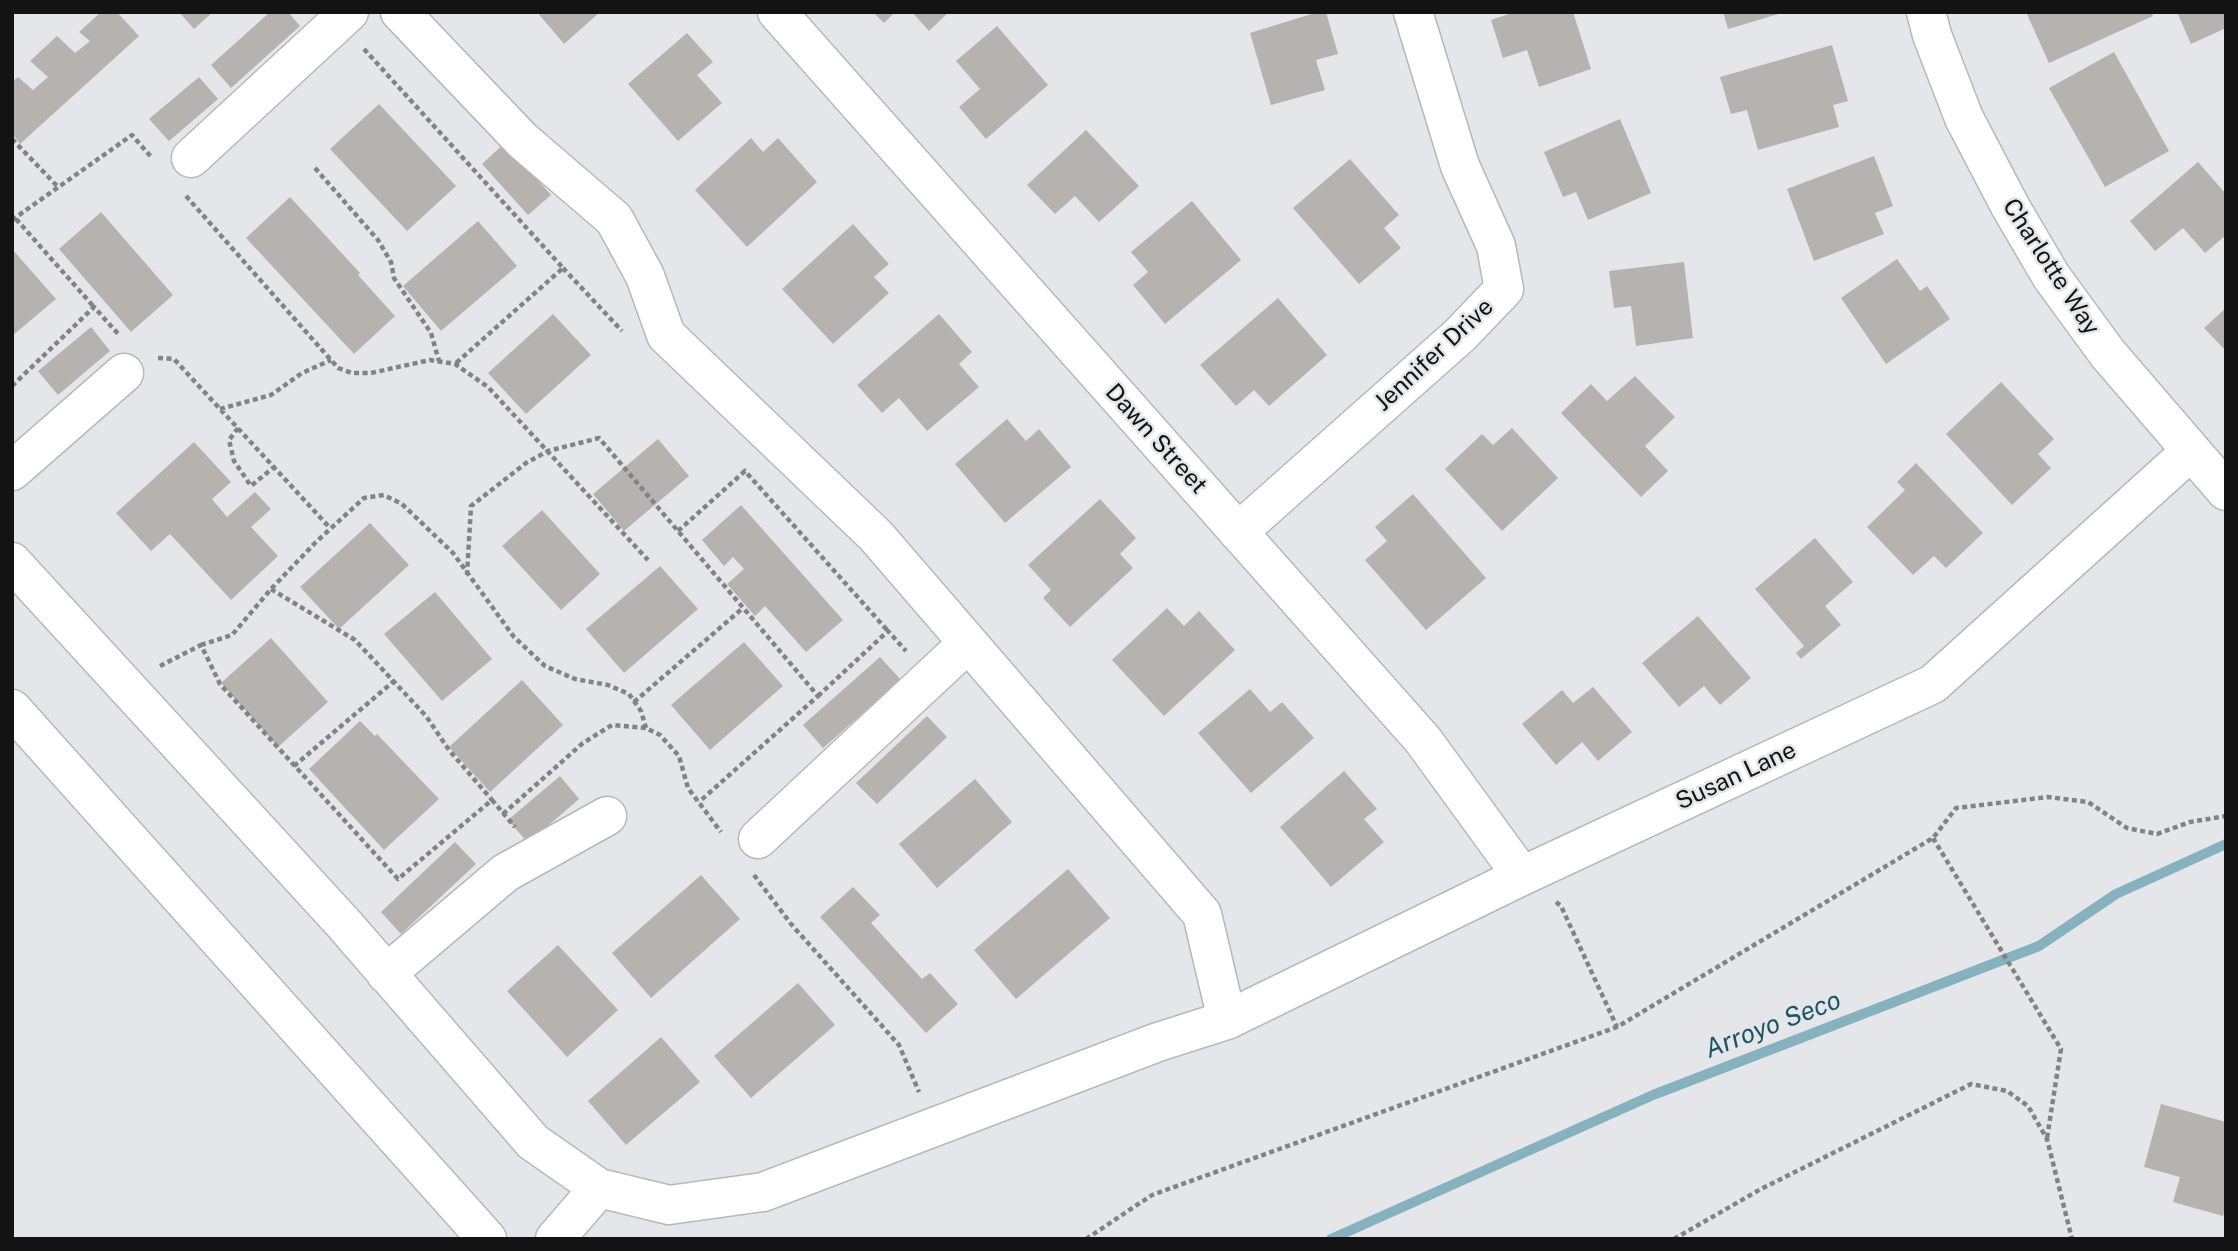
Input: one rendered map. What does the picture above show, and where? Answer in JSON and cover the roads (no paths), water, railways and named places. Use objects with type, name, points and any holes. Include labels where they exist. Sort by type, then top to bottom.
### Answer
[{"type":"street","points":[[400,12],[522,140],[614,219],[645,276],[666,335],[876,536],[1202,914],[1227,1020]]},
{"type":"street","name":"Dawn Street","points":[[777,12],[1423,740],[1522,876]]},
{"type":"street","name":"Jennifer Drive","points":[[1238,531],[1460,335],[1504,289],[1496,246],[1460,166],[1413,12]]},
{"type":"street","name":"Charlotte Way","points":[[1926,12],[1932,35],[1964,118],[2010,206],[2051,276],[2108,354],[2226,491]]},
{"type":"street","points":[[176,170],[344,17]]},
{"type":"street","points":[[12,471],[132,365]]},
{"type":"street","name":"Susan Lane","points":[[599,1188],[669,1205],[763,1192],[1158,1042],[1227,1020],[1522,876],[1933,684],[2190,452]]},
{"type":"street","points":[[12,562],[386,974],[533,1142],[599,1188],[555,1239]]},
{"type":"street","points":[[744,848],[968,643]]},
{"type":"street","points":[[12,709],[487,1239]]},
{"type":"street","points":[[386,974],[505,873],[607,816]]},
{"type":"waterway","name":"Arroyo Seco","points":[[1331,1239],[1653,1095],[2039,946],[2116,894],[2226,844]]}]
